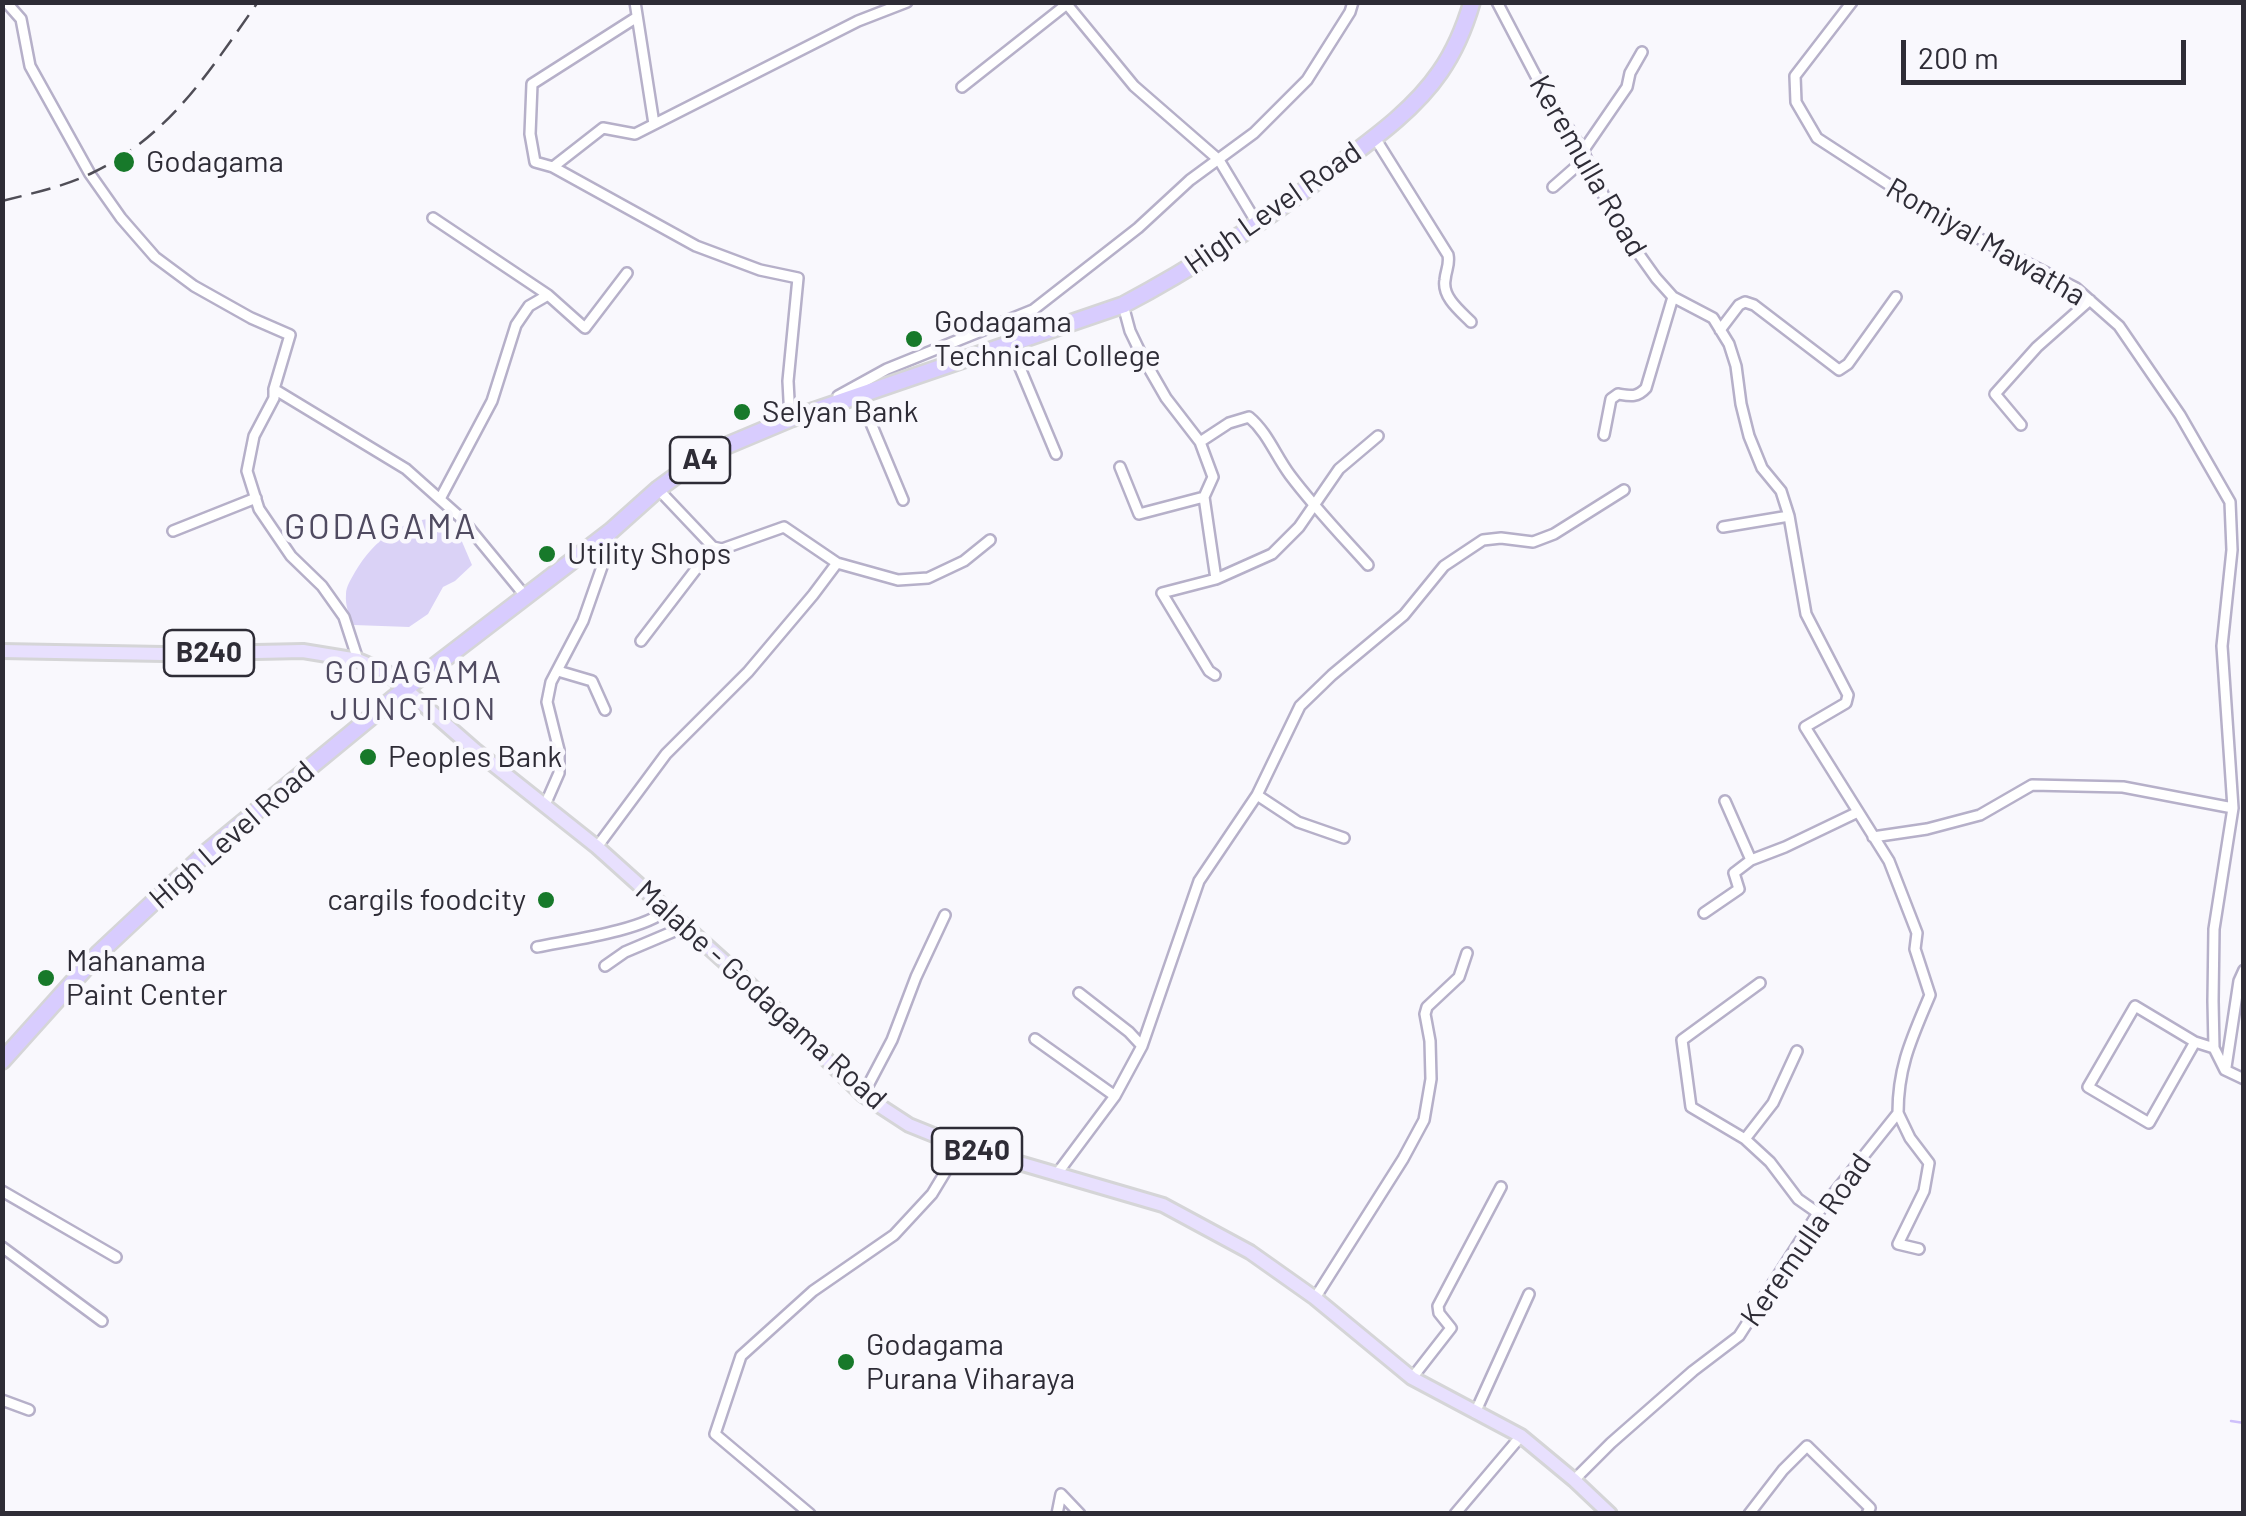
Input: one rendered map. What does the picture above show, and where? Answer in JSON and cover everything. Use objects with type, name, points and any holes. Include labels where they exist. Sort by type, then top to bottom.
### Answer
[{"type":"highway","name":"High Level Road","points":[[2,1061],[99,953],[208,850],[405,689],[612,531],[695,462],[797,417],[1123,304],[1157,287],[1258,225],[1375,138],[1440,73],[1472,2]]},
{"type":"main road","name":"B240","points":[[2,651],[303,651],[358,660],[386,672],[405,689]]},
{"type":"main road","name":"Malabe - Godagama Road","points":[[405,689],[597,847],[746,981],[863,1095],[909,1125],[961,1146],[1162,1205],[1250,1252],[1412,1378],[1521,1436],[1610,1514]]},
{"type":"street","points":[[6,2],[21,19],[30,66],[90,174],[154,258],[194,286],[290,335],[274,398],[254,436],[247,472],[259,509],[291,556],[322,586],[344,616],[358,660]]},
{"type":"street","points":[[634,2],[654,124]]},
{"type":"street","points":[[553,167],[604,128],[635,134],[880,7],[907,2]]},
{"type":"street","points":[[637,17],[532,84],[530,134],[535,162],[553,167],[696,246],[760,270],[798,278],[788,381],[797,417],[887,369],[1032,310],[1138,228],[1190,180],[1254,133],[1307,80],[1354,2]]},
{"type":"street","name":"Keremulla Road","points":[[1497,2],[1540,84],[1584,154],[1616,222],[1673,297],[1712,318],[1720,330]]},
{"type":"street","name":"Romiyal Mawatha","points":[[1852,2],[1795,76],[1796,102],[1817,138],[1943,220],[2076,288],[2090,300],[2118,326],[2180,415],[2230,502],[2232,550],[2222,646],[2234,808],[2214,929],[2214,1048],[2225,1070]]},
{"type":"street","points":[[962,87],[1066,4],[1134,86],[1219,160],[1258,225]]},
{"type":"street","points":[[1554,187],[1584,154],[1628,88],[1630,73],[1642,52]]},
{"type":"street","points":[[1375,138],[1448,254],[1445,289],[1471,322]]},
{"type":"street","points":[[433,218],[548,295],[586,328],[627,273]]},
{"type":"street","points":[[440,499],[492,402],[516,325],[529,306],[548,295]]},
{"type":"street","points":[[1604,435],[1612,400],[1618,394],[1640,395],[1646,388],[1673,297]]},
{"type":"street","points":[[1896,297],[1840,370],[1745,302],[1720,330],[1736,366],[1749,436],[1762,468],[1782,491],[1806,614],[1848,695],[1846,704],[1806,728],[1890,862],[1917,933],[1914,950],[1930,995],[1904,1056],[1898,1113]]},
{"type":"street","points":[[2021,425],[1995,394],[2037,347],[2090,300]]},
{"type":"street","points":[[1123,304],[1143,358],[1166,398],[1200,442],[1214,477],[1204,497],[1216,579]]},
{"type":"street","points":[[1010,344],[1056,454]]},
{"type":"street","points":[[274,389],[406,469],[460,518],[526,597]]},
{"type":"street","points":[[860,397],[902,500]]},
{"type":"street","points":[[1200,442],[1249,417],[1262,428],[1286,470],[1314,505],[1368,565]]},
{"type":"street","points":[[1216,675],[1209,672],[1162,593],[1216,579],[1272,554],[1299,528],[1339,470],[1378,436]]},
{"type":"street","points":[[1120,467],[1139,514],[1204,497]]},
{"type":"street","points":[[658,489],[713,548],[722,550],[784,527],[836,563],[898,580],[928,578],[964,561],[990,540]]},
{"type":"street","points":[[1056,1175],[1115,1096],[1142,1046],[1199,882],[1257,795],[1300,706],[1404,615],[1444,566],[1483,540],[1533,542],[1554,534],[1624,490]]},
{"type":"street","points":[[173,531],[256,498]]},
{"type":"street","points":[[1723,527],[1789,516]]},
{"type":"street","points":[[545,805],[559,773],[559,750],[547,702],[550,682],[583,620],[612,531]]},
{"type":"street","points":[[641,642],[713,548]]},
{"type":"street","points":[[597,847],[666,754],[748,672],[836,563]]},
{"type":"street","points":[[558,671],[592,682],[606,710]]},
{"type":"street","points":[[1873,838],[1980,815],[2032,785],[2123,787],[2234,808]]},
{"type":"street","points":[[1257,795],[1298,822],[1344,838]]},
{"type":"street","points":[[1725,801],[1751,860]]},
{"type":"street","points":[[1704,913],[1739,889],[1734,872],[1751,860],[1858,812]]},
{"type":"street","points":[[537,947],[610,931],[658,917],[667,910]]},
{"type":"street","points":[[863,1095],[892,1040],[944,915]]},
{"type":"street","points":[[605,966],[625,952],[684,927]]},
{"type":"street","points":[[1314,1298],[1403,1160],[1424,1120],[1432,1078],[1425,1014],[1427,1007],[1459,977],[1467,953]]},
{"type":"street","points":[[2244,970],[2236,996],[2225,1070],[2244,1080]]},
{"type":"street","points":[[1760,983],[1682,1040],[1691,1107],[1744,1139],[1770,1162],[1798,1200],[1818,1212]]},
{"type":"street","points":[[1078,993],[1142,1046]]},
{"type":"street","points":[[2195,1042],[2149,1123],[2088,1087],[2135,1006],[2195,1042],[2214,1048]]},
{"type":"street","points":[[1034,1039],[1115,1096]]},
{"type":"street","points":[[1744,1139],[1772,1103],[1797,1051]]},
{"type":"street","name":"Keremulla Road","points":[[1574,1480],[1693,1371],[1739,1336],[1818,1212],[1898,1113],[1929,1163],[1924,1191],[1898,1244],[1920,1249]]},
{"type":"street","points":[[810,1514],[715,1434],[741,1356],[813,1291],[894,1235],[932,1194],[961,1146]]},
{"type":"street","points":[[1412,1378],[1451,1328],[1438,1306],[1501,1187]]},
{"type":"street","points":[[2,1191],[116,1257]]},
{"type":"street","points":[[2,1246],[102,1321]]},
{"type":"street","points":[[1475,1413],[1529,1294]]},
{"type":"street","points":[[2,1400],[29,1410]]},
{"type":"street","points":[[1455,1514],[1521,1436]]},
{"type":"street","points":[[1749,1514],[1807,1446],[1870,1508],[1866,1514]]},
{"type":"street","points":[[1057,1514],[1061,1494],[1080,1514]]},
{"type":"shaded area","points":[[440,518],[460,537],[472,565],[443,587],[428,614],[409,627],[354,625],[346,591],[363,561],[390,533],[413,522]]},
{"type":"waterway","points":[[2231,1421],[2244,1423]]},
{"type":"railway","points":[[2,201],[81,178],[120,158],[144,140],[186,99],[258,2]]},
{"type":"place","name":"Godagama","points":[[124,162]]},
{"type":"place","name":"Godagama Technical College","points":[[914,339]]},
{"type":"place","name":"Selyan Bank","points":[[742,412]]},
{"type":"place","name":"Utility Shops","points":[[547,554]]},
{"type":"place","name":"Peoples Bank","points":[[368,757]]},
{"type":"place","name":"cargils foodcity","points":[[546,900]]},
{"type":"place","name":"Mahanama Paint Center","points":[[46,978]]},
{"type":"place","name":"Godagama Purana Viharaya","points":[[846,1362]]},
{"type":"district","name":"GODAGAMA","points":[[381,527]]},
{"type":"district","name":"GODAGAMA JUNCTION","points":[[414,690]]}]
